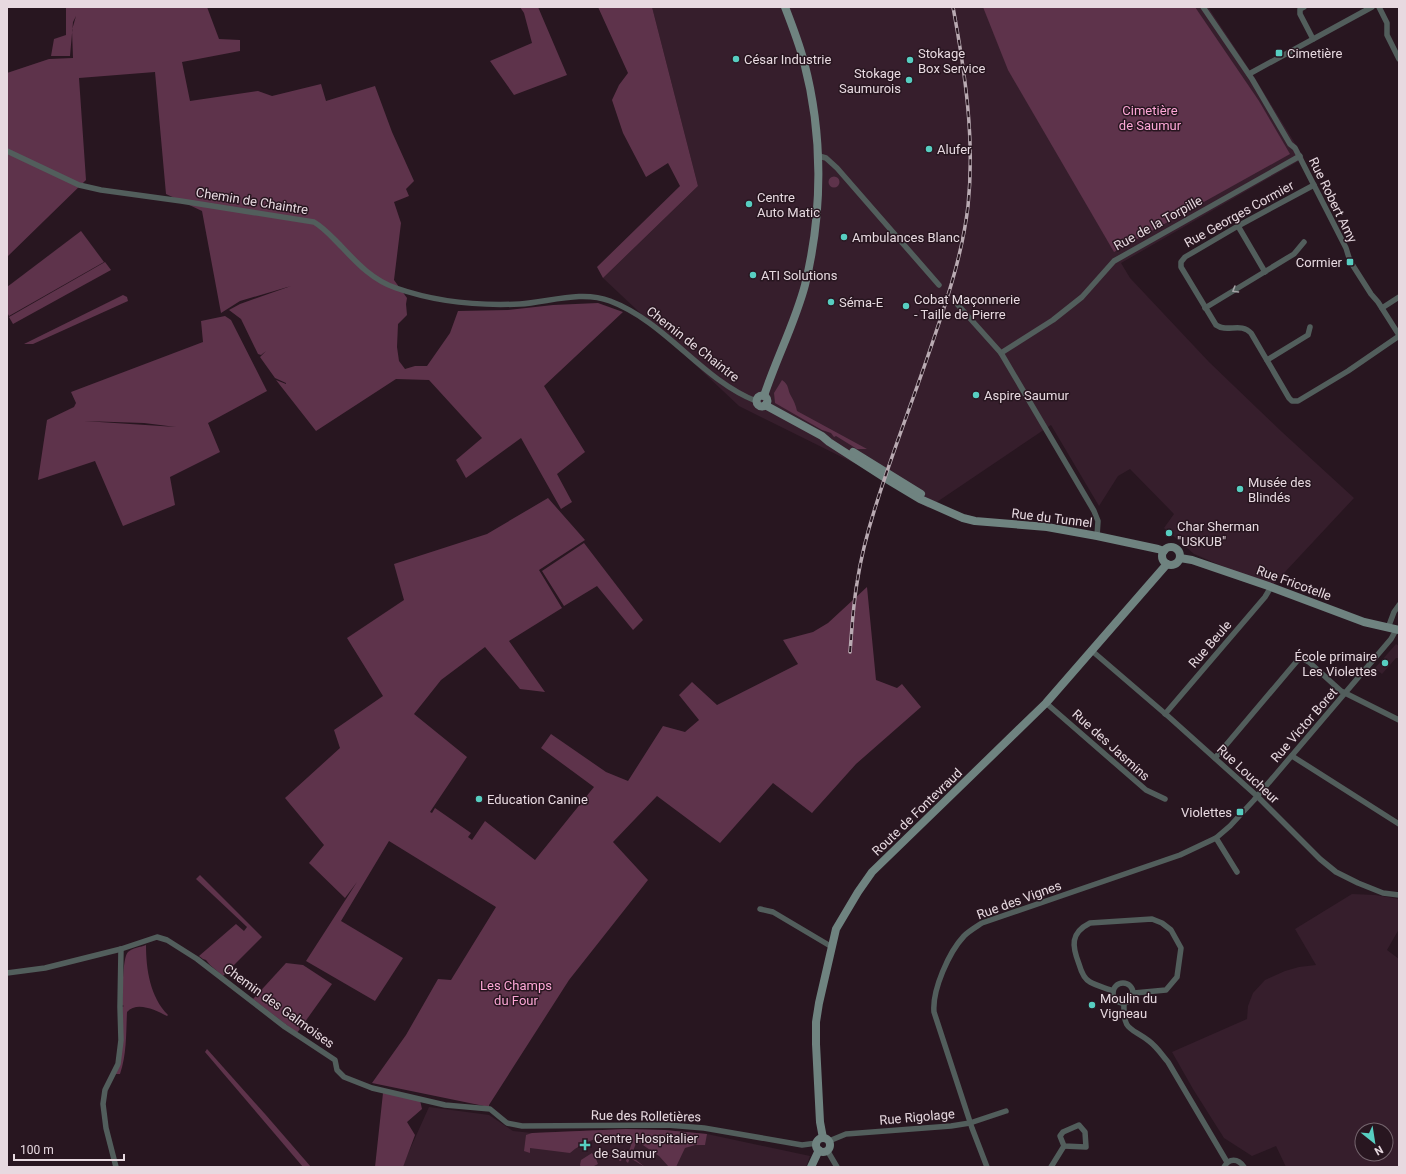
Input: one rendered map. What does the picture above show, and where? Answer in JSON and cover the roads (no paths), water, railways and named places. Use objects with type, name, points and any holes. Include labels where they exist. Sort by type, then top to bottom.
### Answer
[{"type":"street","points":[[764,396],[759,396],[756,401],[760,406],[765,405],[767,400],[764,396],[805,285],[815,228],[819,156],[814,110],[804,62],[785,7]]},
{"type":"street","name":"Rue Robert Amy","points":[[1203,7],[1249,74],[1290,144],[1295,148],[1300,156],[1346,248],[1350,261],[1370,294],[1382,308],[1399,335]]},
{"type":"street","points":[[1304,7],[1300,9],[1300,14],[1313,39]]},
{"type":"street","points":[[1379,7],[1387,23],[1387,35],[1399,59]]},
{"type":"street","points":[[1249,74],[1369,8]]},
{"type":"street","name":"Chemin de Chaintre","points":[[7,151],[63,178],[87,187],[314,222],[323,227],[353,259],[375,278],[396,288],[429,297],[490,305],[585,297],[597,297],[609,300],[640,316],[725,385],[756,401]]},
{"type":"street","points":[[819,156],[826,158],[837,168],[940,286]]},
{"type":"street","name":"Rue de la Torpille","points":[[1001,353],[1053,320],[1082,297],[1114,261],[1300,156]]},
{"type":"street","name":"Rue Georges Cormier","points":[[1314,185],[1238,226],[1185,257],[1181,262],[1181,267],[1216,325],[1220,328],[1244,327],[1248,329],[1292,402],[1298,401],[1348,371],[1399,335]]},
{"type":"street","points":[[1238,226],[1265,272]]},
{"type":"street","points":[[1205,308],[1294,254],[1304,242]]},
{"type":"street","points":[[1382,308],[1399,297]]},
{"type":"street","points":[[958,305],[1001,353],[1094,511],[1098,521],[1097,536]]},
{"type":"street","points":[[1267,360],[1308,335],[1310,327]]},
{"type":"street","name":"Rue du Tunnel","points":[[765,405],[822,436],[884,478],[920,498],[963,518],[975,521],[1047,527],[1158,548],[1164,551]]},
{"type":"street","points":[[1169,548],[1174,548],[1179,552],[1180,558],[1175,564],[1167,564],[1163,557],[1164,551],[1169,548]]},
{"type":"street","name":"Rue Fricotelle","points":[[1180,558],[1192,560],[1271,587],[1364,622],[1395,629]]},
{"type":"street","name":"Route de Fontevraud","points":[[823,1144],[820,1122],[816,1022],[832,946],[840,922],[872,872],[1046,703],[1167,564]]},
{"type":"street","name":"Rue Beule","points":[[1165,714],[1265,597],[1271,587]]},
{"type":"street","name":"Rue Victor Boret","points":[[1257,796],[1394,635],[1394,612],[1399,605]]},
{"type":"street","name":"Rue Loucheur","points":[[1092,650],[1257,796],[1320,859],[1336,872],[1368,888],[1383,893],[1399,895]]},
{"type":"street","points":[[1215,758],[1297,661],[1302,658],[1309,662],[1345,694],[1399,720]]},
{"type":"street","name":"Rue des Jasmins","points":[[1046,703],[1146,790],[1165,799]]},
{"type":"street","points":[[1292,756],[1399,824]]},
{"type":"street","name":"Rue des Vignes","points":[[986,1167],[937,1023],[933,1004],[936,988],[941,975],[959,943],[982,923],[994,918],[1025,909],[1180,855],[1216,838],[1230,826],[1257,796]]},
{"type":"street","points":[[1216,838],[1237,872]]},
{"type":"street","points":[[760,909],[773,912],[832,946]]},
{"type":"street","points":[[1113,991],[1089,982],[1082,974],[1074,950],[1075,937],[1081,927],[1090,923],[1152,919],[1162,923],[1171,930],[1181,948],[1177,977],[1166,990],[1134,993]]},
{"type":"street","name":"Chemin des Galmoises","points":[[121,949],[157,937],[167,940],[197,959],[285,1027],[335,1060],[337,1070],[344,1077],[372,1088],[445,1105],[490,1110],[507,1123],[522,1126]]},
{"type":"street","points":[[7,973],[45,968],[121,949],[121,1040],[118,1064],[105,1090],[103,1104],[106,1128],[116,1167]]},
{"type":"street","points":[[1123,983],[1129,984],[1134,993],[1132,999],[1128,1003],[1121,1004],[1114,998],[1113,991],[1117,985],[1123,983]]},
{"type":"street","points":[[1124,1004],[1123,1018],[1126,1024],[1134,1032],[1149,1041],[1168,1062],[1225,1165],[1236,1160],[1244,1167]]},
{"type":"street","name":"Rue Rigolage","points":[[823,1144],[846,1134],[951,1126],[970,1123],[1006,1111]]},
{"type":"street","name":"Rue des Rolletières","points":[[522,1126],[667,1125],[704,1128],[802,1145],[823,1144]]},
{"type":"street","points":[[1079,1125],[1085,1132],[1086,1147],[1064,1146],[1060,1136],[1063,1132],[1079,1125]]},
{"type":"street","points":[[811,1167],[823,1144]]},
{"type":"street","points":[[823,1144],[837,1167]]},
{"type":"street","points":[[1051,1167],[1064,1146]]},
{"type":"railway","points":[[850,652],[856,592],[861,563],[873,514],[946,301],[966,222],[970,181],[968,106],[953,7]]},
{"type":"place","name":"Cimetière","points":[[1279,53]]},
{"type":"place","name":"César Industrie","points":[[736,59]]},
{"type":"place","name":"Stokage Box Service","points":[[910,60]]},
{"type":"place","name":"Stokage Saumurois","points":[[909,80]]},
{"type":"place","name":"Alufer","points":[[929,149]]},
{"type":"place","name":"Centre Auto Matic","points":[[749,204]]},
{"type":"place","name":"Ambulances Blanc","points":[[844,237]]},
{"type":"place","name":"Cormier","points":[[1350,262]]},
{"type":"place","name":"ATI Solutions","points":[[753,275]]},
{"type":"place","name":"Séma-E","points":[[831,302]]},
{"type":"place","name":"Cobat Maçonnerie - Taille de Pierre","points":[[906,306]]},
{"type":"place","name":"Aspire Saumur","points":[[976,395]]},
{"type":"place","name":"Musée des Blindés","points":[[1240,489]]},
{"type":"place","name":"Char Sherman \"USKUB\"","points":[[1169,533]]},
{"type":"place","name":"École primaire Les Violettes","points":[[1385,663]]},
{"type":"place","name":"Education Canine","points":[[479,799]]},
{"type":"place","name":"Violettes","points":[[1240,812]]},
{"type":"place","name":"Moulin du Vigneau","points":[[1092,1005]]},
{"type":"place","name":"Centre Hospitalier de Saumur","points":[[585,1145]]},
{"type":"park label","name":"Cimetière de Saumur","points":[[1150,118]]},
{"type":"park label","name":"Les Champs du Four","points":[[516,992]]}]
